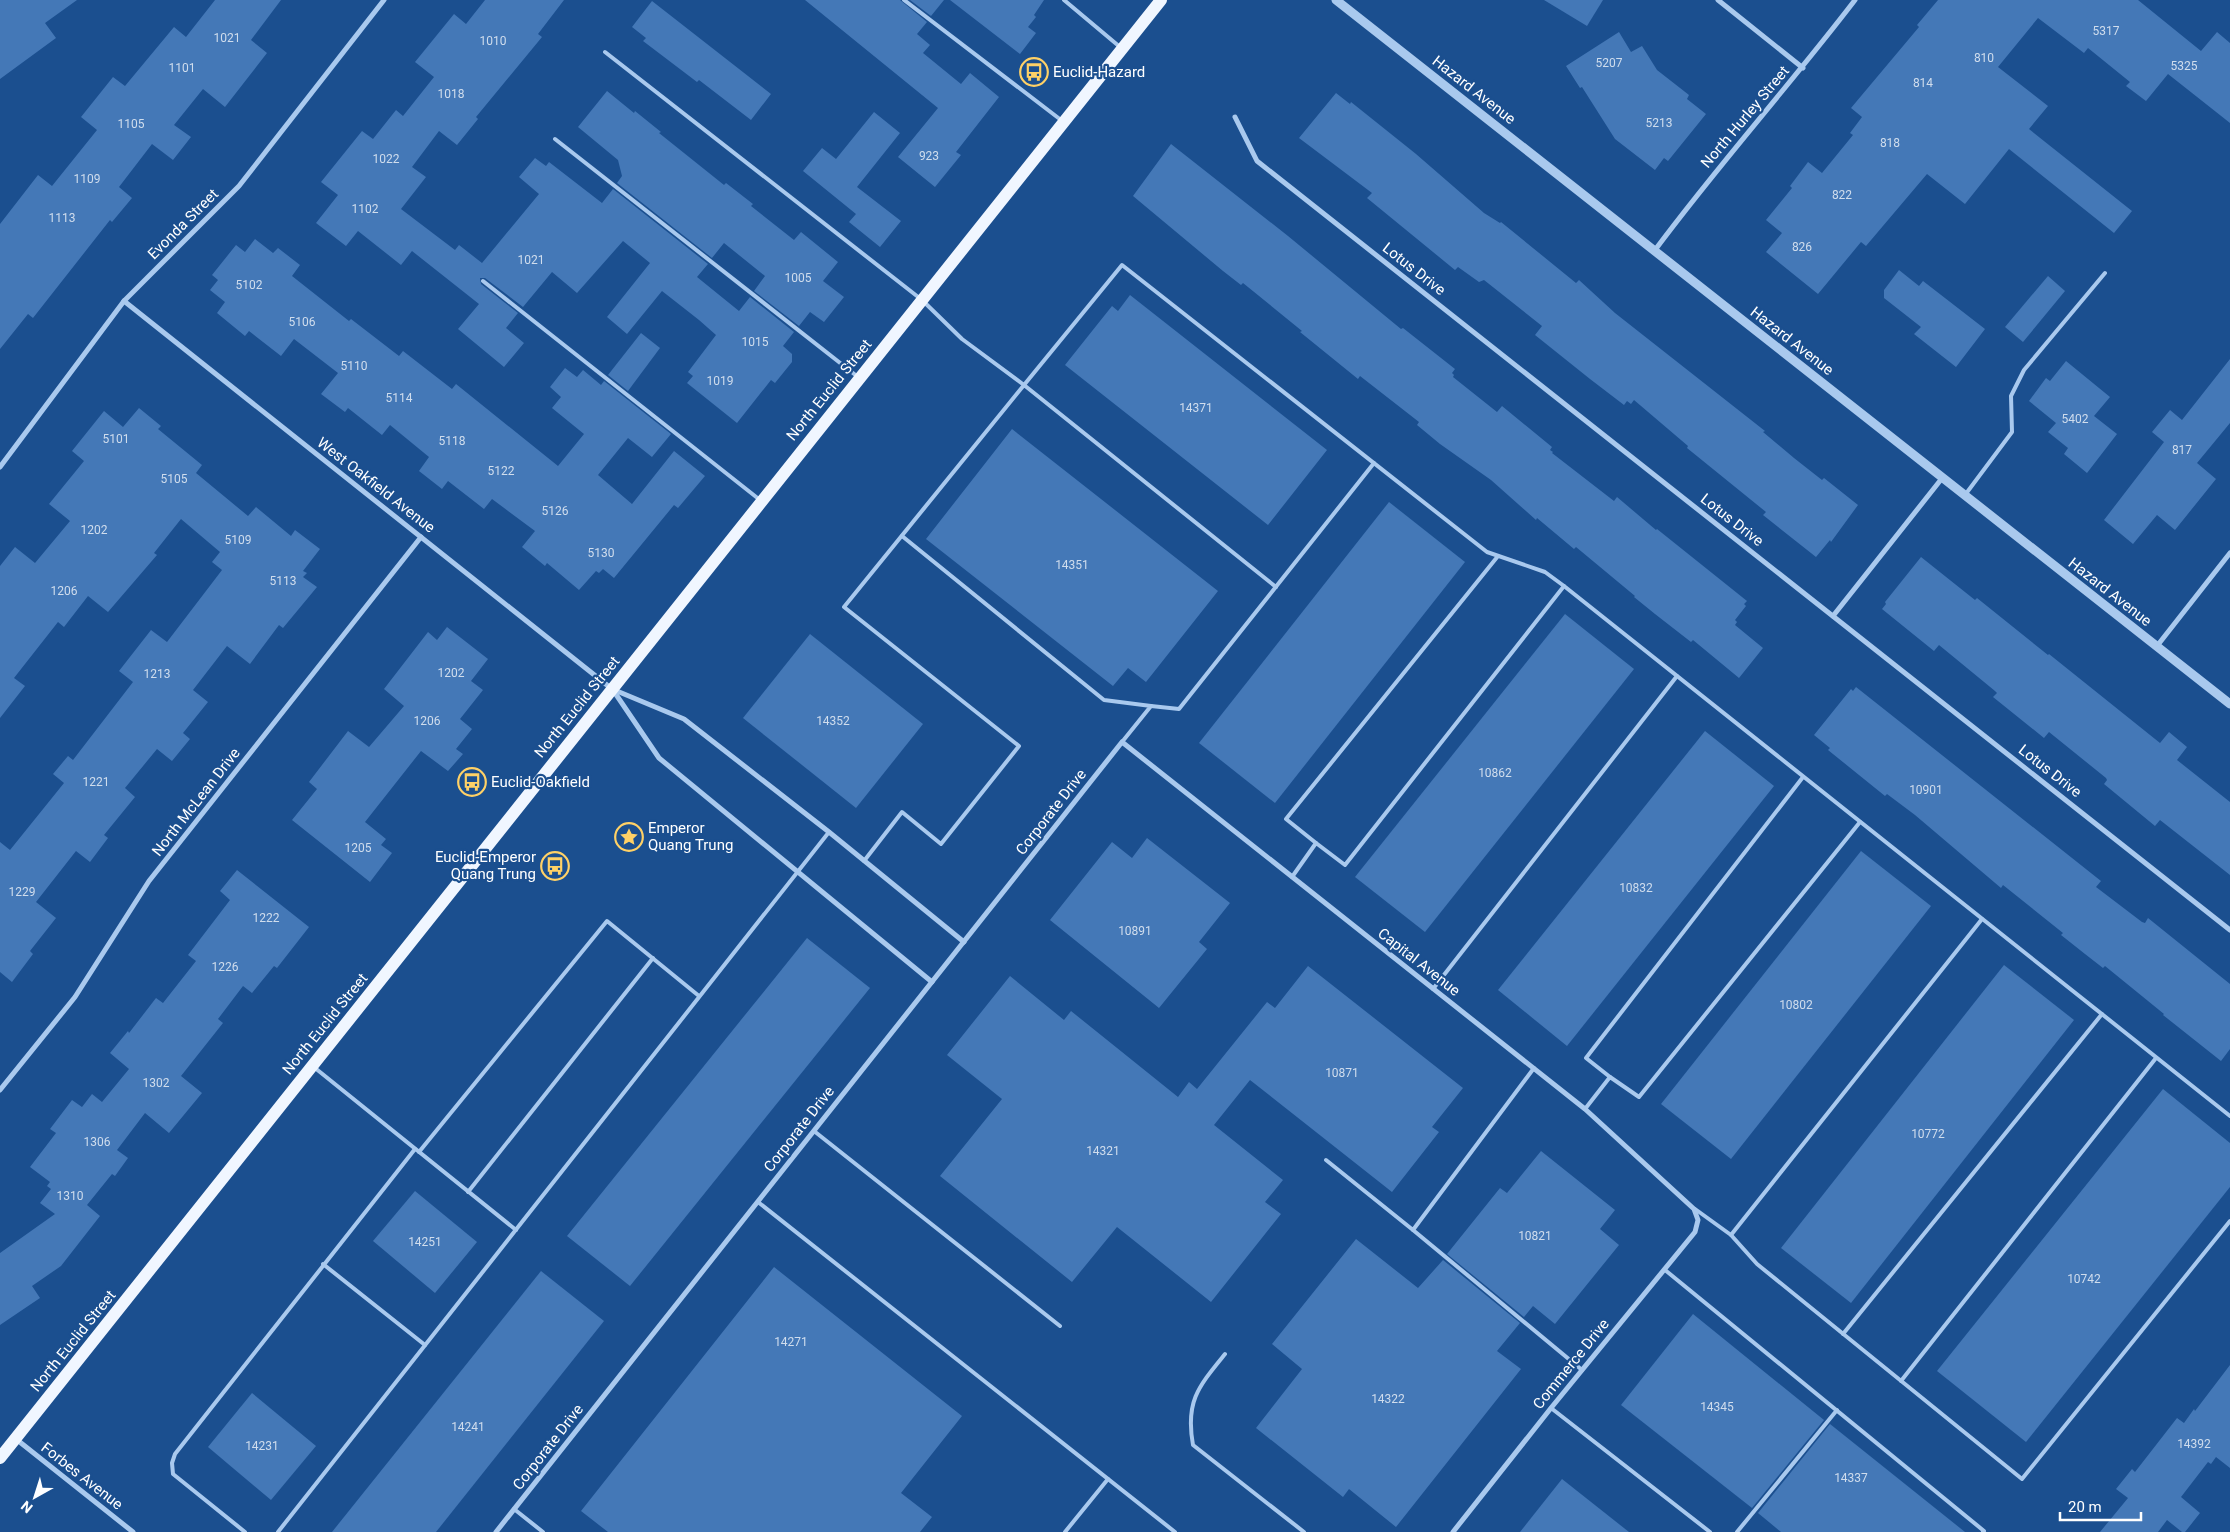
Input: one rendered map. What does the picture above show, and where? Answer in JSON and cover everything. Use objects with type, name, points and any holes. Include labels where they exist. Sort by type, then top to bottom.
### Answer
[{"type":"main road","name":"North Euclid Street","points":[[0,1458],[1161,0]]},
{"type":"street","name":"Evonda Street","points":[[0,467],[124,302],[239,186],[384,0]]},
{"type":"street","name":"Hazard Avenue","points":[[1336,0],[2230,704]]},
{"type":"street","points":[[1718,0],[1803,68]]},
{"type":"street","name":"North Hurley Street","points":[[1654,250],[1681,214],[1803,68],[1855,0]]},
{"type":"street","name":"Lotus Drive","points":[[1235,117],[1257,161],[2230,930]]},
{"type":"street","name":"West Oakfield Avenue","points":[[124,302],[612,689]]},
{"type":"street","points":[[1833,616],[1943,477]]},
{"type":"street","name":"North McLean Drive","points":[[0,1090],[75,997],[149,882],[421,537]]},
{"type":"street","points":[[2157,646],[2230,553]]},
{"type":"street","points":[[612,689],[684,719],[829,832],[964,942]]},
{"type":"street","points":[[612,689],[659,758],[932,982]]},
{"type":"street","name":"Capital Avenue","points":[[1122,742],[1585,1109],[1694,1209]]},
{"type":"street","name":"Corporate Drive","points":[[496,1532],[1122,742]]},
{"type":"street","name":"Commerce Drive","points":[[1453,1532],[1551,1408],[1696,1232],[1698,1220],[1694,1209]]},
{"type":"street","name":"Forbes Avenue","points":[[16,1439],[133,1532]]},
{"type":"lane","points":[[904,0],[1064,122]]},
{"type":"lane","points":[[1064,0],[1122,49]]},
{"type":"lane","points":[[605,52],[922,300],[962,339],[1024,385],[1276,587]]},
{"type":"lane","points":[[555,139],[860,378]]},
{"type":"lane","points":[[864,861],[902,812],[941,844],[1019,746],[844,607],[1122,265],[1487,552],[1545,572],[1564,586],[2230,1116]]},
{"type":"lane","points":[[1966,495],[2012,432],[2011,396],[2024,370],[2105,273]]},
{"type":"lane","points":[[483,281],[762,501]]},
{"type":"lane","points":[[902,536],[1104,700],[1180,709],[1374,463]]},
{"type":"lane","points":[[1498,556],[1286,819],[1345,865],[1564,586]]},
{"type":"lane","points":[[1432,989],[1677,676]]},
{"type":"lane","points":[[1122,742],[1151,706]]},
{"type":"lane","points":[[1803,777],[1586,1058],[1610,1077],[1639,1097],[1860,822]]},
{"type":"lane","points":[[278,1532],[829,832]]},
{"type":"lane","points":[[1292,876],[1316,843]]},
{"type":"lane","points":[[1731,1235],[1982,919]]},
{"type":"lane","points":[[419,1152],[607,921],[699,996]]},
{"type":"lane","points":[[468,1192],[653,958]]},
{"type":"lane","points":[[1843,1334],[2102,1014]]},
{"type":"lane","points":[[1901,1381],[2156,1058]]},
{"type":"lane","points":[[312,1066],[516,1230]]},
{"type":"lane","points":[[1412,1230],[1534,1068]]},
{"type":"lane","points":[[1585,1109],[1610,1077]]},
{"type":"lane","points":[[814,1131],[1060,1326]]},
{"type":"lane","points":[[245,1532],[173,1474],[172,1463],[180,1445],[415,1149]]},
{"type":"lane","points":[[1326,1160],[1582,1370]]},
{"type":"lane","points":[[758,1202],[1175,1532]]},
{"type":"lane","points":[[1694,1209],[1731,1235],[1757,1264],[2022,1478],[2230,1221]]},
{"type":"lane","points":[[324,1264],[425,1345]]},
{"type":"lane","points":[[1665,1270],[1984,1532]]},
{"type":"lane","points":[[1225,1354],[1200,1385],[1191,1407],[1190,1428],[1193,1445],[1304,1532]]},
{"type":"lane","points":[[1551,1408],[1710,1532]]},
{"type":"lane","points":[[1737,1532],[1837,1410]]},
{"type":"lane","points":[[1065,1532],[1108,1479]]},
{"type":"lane","points":[[514,1509],[543,1532]]},
{"type":"building","points":[[0,0],[77,0],[45,23],[56,38],[0,79]]},
{"type":"building","points":[[215,0],[281,0],[251,40],[267,53],[225,107],[203,89],[174,125],[191,137],[173,160],[152,144],[119,187],[132,198],[112,222],[110,220],[33,318],[28,314],[0,349],[0,224],[38,175],[52,186],[97,130],[81,117],[113,77],[125,86],[174,27],[186,37]]},
{"type":"building","points":[[485,0],[564,0],[538,34],[542,37],[476,117],[478,119],[457,145],[439,131],[412,167],[426,177],[401,209],[455,250],[459,245],[482,263],[539,194],[519,177],[535,158],[546,166],[549,162],[602,203],[613,189],[708,264],[697,277],[739,311],[750,297],[794,332],[783,346],[792,354],[792,362],[775,383],[771,380],[737,423],[687,383],[693,376],[688,372],[716,335],[699,320],[662,291],[627,334],[607,317],[650,263],[623,241],[577,293],[552,272],[523,307],[485,278],[480,278],[481,284],[518,313],[506,328],[524,343],[504,367],[458,329],[479,304],[412,251],[401,265],[358,231],[346,246],[316,223],[338,195],[321,182],[362,131],[373,139],[396,110],[403,116],[434,77],[415,62],[454,14],[466,24]]},
{"type":"building","points":[[805,0],[900,0],[927,22],[917,34],[930,45],[923,53],[961,84],[970,73],[999,97],[956,152],[961,155],[935,187],[898,157],[938,108]]},
{"type":"building","points":[[910,0],[944,0],[931,16]]},
{"type":"building","points":[[950,0],[1044,0],[1034,15],[1036,17],[1028,27],[1036,33],[1020,54]]},
{"type":"building","points":[[1544,0],[1603,0],[1587,26]]},
{"type":"building","points":[[1938,0],[2138,0],[2201,51],[2217,32],[2230,43],[2230,123],[2168,74],[2146,101],[2126,86],[2130,82],[2088,48],[2084,53],[2038,18],[1998,67],[2048,106],[2029,129],[2132,211],[2114,233],[2009,149],[1965,204],[1927,174],[1866,246],[1861,242],[1818,294],[1766,252],[1782,233],[1766,220],[1792,188],[1790,186],[1808,162],[1822,173],[1853,135],[1850,133],[1862,117],[1851,108],[1919,27],[1917,25]]},
{"type":"building","points":[[652,1],[771,94],[751,120],[699,80],[697,82],[643,41],[646,38],[632,27]]},
{"type":"building","points":[[1619,32],[1631,52],[1642,46],[1657,70],[1689,95],[1687,99],[1706,114],[1668,161],[1664,158],[1655,170],[1615,139],[1582,87],[1580,88],[1566,66]]},
{"type":"building","points":[[607,91],[634,113],[635,111],[661,132],[659,133],[724,185],[726,183],[753,204],[751,206],[794,240],[801,232],[838,262],[823,281],[844,297],[824,322],[810,312],[799,326],[754,291],[765,276],[724,243],[712,258],[617,183],[622,176],[618,160],[578,127]]},
{"type":"building","points":[[1336,93],[1350,104],[1351,102],[1416,154],[1484,213],[1501,222],[1576,283],[1579,280],[1615,313],[1765,431],[1763,432],[1794,458],[1822,480],[1824,478],[1858,505],[1831,542],[1830,540],[1816,557],[1763,515],[1766,512],[1687,448],[1688,446],[1634,400],[1631,404],[1627,401],[1624,405],[1590,379],[1535,335],[1542,326],[1484,280],[1479,282],[1458,267],[1455,270],[1367,198],[1372,193],[1299,138]]},
{"type":"building","points":[[874,112],[900,133],[857,187],[901,221],[880,247],[849,222],[856,214],[803,171],[822,148],[836,159]]},
{"type":"building","points":[[1171,144],[1288,236],[1401,329],[1403,328],[1455,369],[1452,373],[1453,377],[1497,412],[1502,406],[1552,447],[1550,450],[1552,453],[1614,501],[1617,497],[1747,601],[1744,604],[1746,606],[1735,620],[1737,622],[1735,625],[1763,648],[1739,678],[1693,640],[1691,642],[1655,614],[1576,547],[1574,549],[1537,518],[1536,520],[1491,480],[1440,444],[1417,425],[1419,422],[1360,376],[1358,379],[1243,283],[1241,285],[1223,271],[1133,196]]},
{"type":"building","points":[[255,239],[273,253],[278,248],[300,265],[292,276],[349,321],[351,319],[399,356],[403,351],[452,389],[456,384],[558,466],[584,434],[552,408],[561,397],[550,387],[565,368],[577,377],[583,370],[601,385],[604,381],[671,434],[652,457],[628,438],[598,475],[632,504],[674,451],[705,476],[678,508],[674,505],[614,578],[603,569],[599,573],[596,571],[579,590],[547,563],[545,566],[522,547],[535,531],[492,499],[484,509],[448,481],[442,489],[419,471],[429,457],[390,425],[382,435],[348,408],[345,412],[321,394],[338,373],[294,339],[281,356],[249,331],[245,336],[217,313],[225,302],[210,290],[218,280],[212,275],[236,245],[245,252]]},
{"type":"building","points":[[1899,270],[1919,286],[1923,281],[1985,329],[1956,367],[1914,334],[1921,327],[1884,298],[1884,290]]},
{"type":"building","points":[[2048,276],[2065,291],[2023,342],[2005,327]]},
{"type":"building","points":[[1130,295],[1327,450],[1268,525],[1065,365],[1112,306],[1118,311]]},
{"type":"building","points":[[641,333],[660,348],[628,391],[608,375]]},
{"type":"building","points":[[2230,359],[2230,423],[2197,463],[2216,479],[2175,530],[2157,515],[2133,544],[2104,520],[2164,442],[2152,432],[2170,410],[2182,420]]},
{"type":"building","points":[[2066,361],[2110,397],[2094,416],[2117,434],[2087,473],[2064,454],[2068,448],[2048,432],[2056,423],[2029,401],[2046,378],[2050,381]]},
{"type":"building","points":[[139,408],[161,426],[158,429],[202,465],[196,473],[248,516],[256,507],[291,536],[295,530],[320,549],[303,571],[307,573],[303,577],[317,587],[283,628],[279,625],[250,664],[227,646],[193,690],[208,702],[183,733],[190,739],[172,761],[157,749],[125,788],[135,797],[104,835],[108,838],[90,862],[76,851],[36,902],[56,918],[30,951],[33,954],[12,982],[0,972],[0,842],[10,850],[64,783],[53,774],[68,756],[73,760],[133,682],[119,671],[151,630],[167,642],[222,570],[212,562],[220,552],[181,519],[154,553],[157,555],[108,612],[88,596],[64,627],[58,622],[14,678],[25,686],[0,718],[0,566],[15,547],[35,563],[70,521],[49,504],[84,461],[72,451],[104,411],[123,427]]},
{"type":"building","points":[[1012,429],[1218,591],[1146,682],[1128,668],[1113,686],[926,539]]},
{"type":"building","points":[[1389,502],[1465,562],[1275,803],[1199,743]]},
{"type":"building","points":[[1921,557],[1975,600],[1977,598],[2049,654],[2160,743],[2169,732],[2187,747],[2177,760],[2230,802],[2230,875],[2160,820],[2155,826],[2104,784],[2107,780],[2106,778],[2049,732],[2044,738],[1993,697],[1997,693],[1995,691],[1939,645],[1934,651],[1882,609],[1886,604],[1885,602]]},
{"type":"building","points":[[1565,614],[1634,669],[1425,932],[1355,877]]},
{"type":"building","points":[[447,627],[488,659],[471,681],[483,690],[460,719],[472,729],[456,749],[463,754],[448,771],[421,751],[365,822],[386,839],[381,845],[392,853],[370,882],[292,820],[317,789],[309,782],[348,731],[369,747],[404,706],[384,689],[428,632],[437,640]]},
{"type":"building","points":[[810,634],[923,724],[856,808],[743,718]]},
{"type":"building","points":[[1856,687],[2101,881],[2096,887],[2142,922],[2145,923],[2148,918],[2230,984],[2230,1049],[2221,1061],[2105,966],[2103,968],[2061,935],[2063,933],[2003,885],[2001,888],[1915,815],[1887,794],[1885,796],[1828,750],[1830,748],[1814,735],[1851,689],[1853,691]]},
{"type":"building","points":[[1705,731],[1774,786],[1567,1046],[1498,990]]},
{"type":"building","points":[[1147,838],[1230,903],[1199,942],[1207,949],[1159,1008],[1050,920],[1112,842],[1132,858]]},
{"type":"building","points":[[1861,851],[1931,906],[1731,1159],[1661,1104]]},
{"type":"building","points":[[237,870],[309,927],[277,968],[274,966],[252,993],[243,986],[218,1019],[223,1023],[181,1076],[202,1093],[169,1133],[145,1113],[117,1150],[128,1158],[115,1176],[112,1174],[87,1205],[100,1216],[61,1266],[32,1286],[40,1298],[0,1325],[0,1253],[55,1214],[40,1203],[51,1189],[47,1186],[50,1182],[30,1167],[56,1133],[50,1129],[72,1100],[82,1107],[92,1094],[102,1102],[129,1069],[110,1053],[128,1031],[129,1033],[156,998],[163,1003],[196,961],[188,955],[230,900],[220,891]]},
{"type":"building","points":[[807,938],[870,988],[630,1286],[567,1236]]},
{"type":"building","points":[[2004,965],[2074,1020],[1851,1303],[1781,1248]]},
{"type":"building","points":[[1308,966],[1463,1088],[1432,1127],[1439,1132],[1392,1192],[1250,1080],[1214,1125],[1283,1180],[1265,1202],[1281,1214],[1211,1302],[1117,1227],[1072,1282],[940,1176],[1002,1099],[947,1055],[1010,976],[1064,1020],[1071,1011],[1178,1097],[1189,1082],[1197,1089],[1267,1002],[1275,1008]]},
{"type":"building","points":[[2163,1089],[2230,1143],[2230,1187],[2026,1442],[1937,1371]]},
{"type":"building","points":[[1541,1151],[1615,1210],[1600,1229],[1619,1245],[1555,1324],[1533,1306],[1524,1317],[1447,1254],[1500,1188],[1507,1193]]},
{"type":"building","points":[[415,1191],[477,1242],[435,1293],[373,1241]]},
{"type":"building","points":[[1356,1239],[1418,1288],[1443,1260],[1520,1323],[1497,1351],[1521,1369],[1396,1527],[1349,1489],[1343,1497],[1256,1428],[1302,1369],[1272,1344]]},
{"type":"building","points":[[774,1267],[962,1416],[901,1493],[932,1517],[920,1532],[608,1532],[581,1511]]},
{"type":"building","points":[[541,1271],[604,1321],[436,1532],[332,1532]]},
{"type":"building","points":[[1693,1314],[1824,1420],[1752,1508],[1621,1405]]},
{"type":"building","points":[[2230,1365],[2230,1468],[2216,1457],[2211,1464],[2208,1462],[2181,1497],[2200,1513],[2185,1532],[2182,1532],[2167,1520],[2158,1532],[2100,1532],[2128,1498],[2116,1489],[2132,1469],[2135,1472],[2177,1418],[2184,1423]]},
{"type":"building","points":[[252,1393],[316,1446],[271,1500],[208,1447]]},
{"type":"building","points":[[1830,1424],[1965,1532],[1781,1532],[1758,1513]]},
{"type":"building","points":[[1562,1479],[1629,1532],[1520,1532]]},
{"type":"place","name":"Euclid-Hazard","points":[[1034,72]]},
{"type":"place","name":"Euclid-Oakfield","points":[[472,782]]},
{"type":"place","name":"Emperor Quang Trung","points":[[629,837]]},
{"type":"place","name":"Euclid-Emperor Quang Trung","points":[[555,866]]}]
